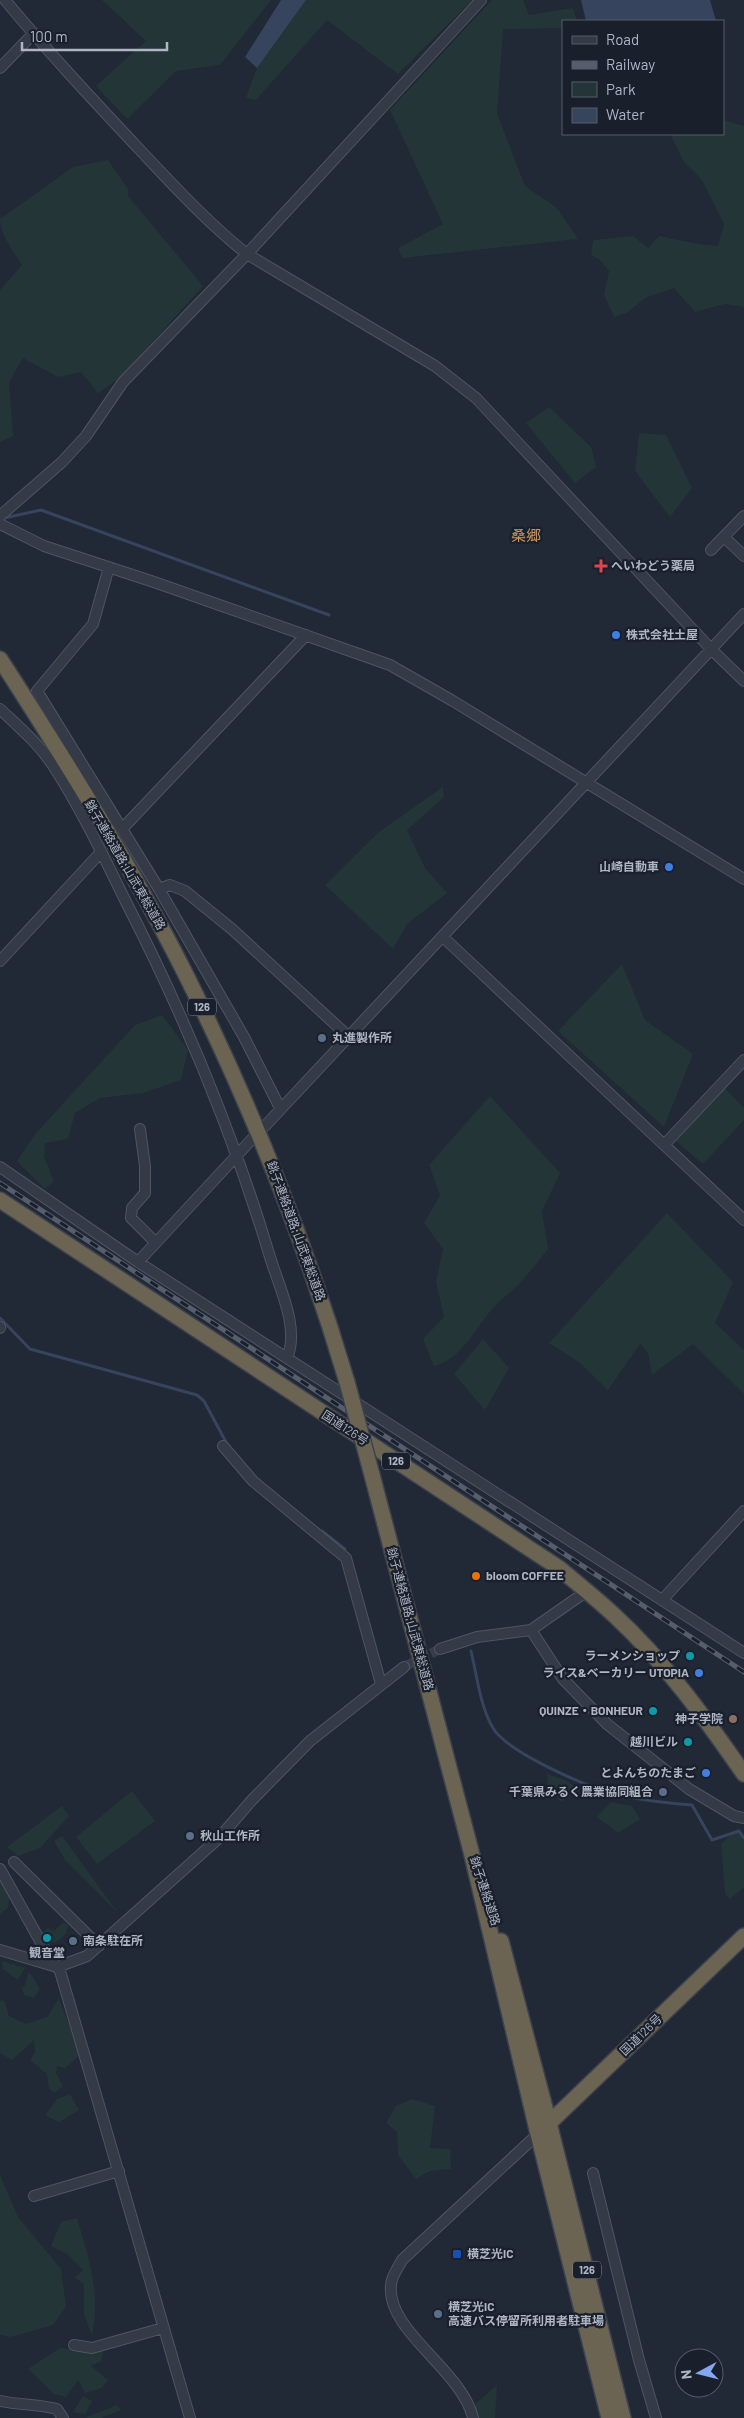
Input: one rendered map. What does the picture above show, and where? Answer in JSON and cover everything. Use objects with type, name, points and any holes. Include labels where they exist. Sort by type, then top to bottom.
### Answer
[{"type":"highway","name":"銚子連絡道路;山武東総道路","points":[[0,659],[107,832],[179,962],[249,1109],[287,1201],[310,1264],[347,1382],[472,1851]]},
{"type":"highway","name":"国道126号","points":[[0,1200],[559,1568],[615,1616],[683,1690],[744,1774]]},
{"type":"highway","name":"銚子連絡道路","points":[[472,1851],[505,1954],[549,2122]]},
{"type":"highway","name":"銚子連絡道路","points":[[472,1851],[538,2134]]},
{"type":"highway","name":"国道126号","points":[[538,2134],[744,1936]]},
{"type":"highway","name":"126","points":[[549,2122],[623,2418]]},
{"type":"highway","name":"126","points":[[538,2134],[609,2418]]},
{"type":"street","points":[[5,0],[33,34],[194,206],[246,254],[435,366],[458,382],[504,426],[711,649],[744,681]]},
{"type":"street","points":[[0,516],[62,462],[86,436],[123,382],[246,254],[481,0]]},
{"type":"street","points":[[0,68],[33,34]]},
{"type":"street","points":[[711,550],[744,516]]},
{"type":"street","points":[[0,524],[44,546],[390,665],[454,701],[744,879]]},
{"type":"street","points":[[724,537],[744,556]]},
{"type":"street","points":[[109,567],[93,624],[37,691],[159,888],[234,1020],[280,1108]]},
{"type":"street","points":[[265,1126],[744,614]]},
{"type":"street","points":[[122,829],[306,635]]},
{"type":"street","points":[[0,709],[37,744],[54,766],[101,852],[167,982],[205,1069],[238,1155],[288,1316],[293,1339],[288,1358]]},
{"type":"street","points":[[0,962],[101,852]]},
{"type":"street","points":[[159,888],[166,885],[176,886],[192,897],[233,930],[349,1037]]},
{"type":"street","points":[[443,937],[744,1220]]},
{"type":"street","points":[[664,1145],[744,1060]]},
{"type":"street","points":[[140,1129],[145,1193],[132,1208],[131,1218],[156,1242]]},
{"type":"street","points":[[138,1262],[252,1139]]},
{"type":"street","points":[[0,1167],[138,1262],[663,1598],[744,1653]]},
{"type":"street","points":[[223,1446],[253,1481],[346,1558],[381,1684]]},
{"type":"street","points":[[663,1598],[744,1511]]},
{"type":"street","points":[[440,1649],[477,1637],[531,1630],[587,1591]]},
{"type":"street","points":[[531,1630],[563,1679],[607,1724],[689,1789],[734,1816],[744,1818]]},
{"type":"street","points":[[0,1950],[57,1967],[87,1956],[219,1838],[252,1800],[310,1741],[404,1667]]},
{"type":"street","points":[[14,1862],[99,1946]]},
{"type":"street","points":[[0,1869],[49,1957],[57,1967],[119,2171],[190,2418]]},
{"type":"street","points":[[473,2418],[466,2398],[455,2381],[398,2316],[393,2305],[390,2283],[402,2260],[538,2134]]},
{"type":"street","points":[[34,2196],[119,2171]]},
{"type":"street","points":[[593,2173],[638,2360],[656,2418]]},
{"type":"street","points":[[74,2345],[92,2348],[163,2328]]},
{"type":"street","points":[[0,2402],[21,2405],[40,2404],[57,2409],[63,2418]]},
{"type":"green space","points":[[102,0],[271,0],[220,65],[176,71],[127,119],[96,86],[146,41]]},
{"type":"green space","points":[[306,0],[472,0],[398,74],[327,20],[256,100],[246,98],[257,68]]},
{"type":"green space","points":[[492,0],[523,0],[529,15],[573,8],[577,20],[562,20],[562,28],[503,29],[497,113],[525,186],[557,208],[578,239],[402,258],[398,248],[443,224],[390,110]]},
{"type":"green space","points":[[724,120],[744,126],[744,307],[725,304],[695,312],[674,288],[647,297],[626,313],[614,317],[604,295],[609,271],[600,260],[591,255],[593,240],[633,236],[648,248],[659,236],[718,246],[724,224],[702,180],[684,162],[671,136],[724,135]]},
{"type":"green space","points":[[108,160],[128,189],[128,196],[203,286],[121,377],[98,393],[81,372],[58,377],[23,358],[9,382],[13,436],[0,442],[0,290],[22,265],[2,231],[0,219],[73,167]]},
{"type":"green space","points":[[549,407],[591,447],[596,467],[575,483],[526,423]]},
{"type":"green space","points":[[639,433],[666,435],[692,488],[670,517],[635,471]]},
{"type":"green space","points":[[443,787],[444,797],[407,830],[425,868],[447,893],[407,924],[393,949],[325,885],[379,832]]},
{"type":"green space","points":[[622,964],[645,1020],[693,1054],[664,1127],[558,1031]]},
{"type":"green space","points":[[162,1015],[188,1050],[181,1080],[143,1093],[100,1098],[75,1113],[68,1139],[45,1143],[44,1157],[54,1181],[45,1189],[17,1161],[36,1133],[135,1025]]},
{"type":"green space","points":[[721,1084],[744,1108],[744,1120],[703,1164],[671,1137]]},
{"type":"green space","points":[[490,1096],[560,1173],[542,1211],[548,1249],[522,1281],[488,1314],[461,1349],[444,1362],[434,1366],[423,1339],[444,1317],[436,1282],[443,1249],[424,1223],[440,1195],[429,1165]]},
{"type":"green space","points":[[667,1213],[733,1282],[715,1323],[744,1350],[744,1394],[693,1344],[652,1375],[648,1353],[640,1344],[608,1390],[579,1362],[549,1343]]},
{"type":"green space","points":[[483,1339],[509,1368],[485,1410],[454,1374]]},
{"type":"green space","points":[[547,1774],[565,1780],[580,1790],[561,1802],[548,1787]]},
{"type":"green space","points":[[132,1791],[155,1821],[97,1864],[76,1837]]},
{"type":"green space","points":[[611,1802],[632,1806],[640,1819],[618,1833],[597,1817]]},
{"type":"green space","points":[[62,1806],[69,1816],[40,1848],[18,1856],[7,1847]]},
{"type":"green space","points":[[738,1828],[744,1836],[744,1887],[730,1899],[725,1894],[721,1844]]},
{"type":"green space","points":[[62,1836],[118,1913],[65,1860],[54,1841]]},
{"type":"green space","points":[[0,1879],[10,1895],[8,1908],[0,1914]]},
{"type":"green space","points":[[63,1923],[68,1924],[66,1933],[57,1941],[44,1945],[39,1935],[48,1928],[54,1931]]},
{"type":"green space","points":[[2,1961],[25,1968],[18,1980],[3,1969]]},
{"type":"green space","points":[[28,1973],[31,1974],[40,1989],[34,1998],[24,1995],[22,1988],[25,1986]]},
{"type":"green space","points":[[59,1998],[80,2055],[65,2068],[57,2066],[56,2073],[63,2086],[54,2093],[49,2088],[47,2074],[30,2060],[35,2052],[34,2040],[12,2060],[0,2053],[0,2001],[4,2000],[9,2016],[26,2024],[47,2017]]},
{"type":"green space","points":[[70,2094],[79,2110],[59,2122],[45,2115],[57,2099]]},
{"type":"green space","points":[[412,2099],[435,2106],[430,2148],[450,2149],[451,2169],[430,2171],[416,2179],[398,2155],[397,2132],[386,2123],[396,2106]]},
{"type":"green space","points":[[0,2175],[18,2217],[61,2269],[66,2306],[53,2325],[11,2337],[0,2335]]},
{"type":"green space","points":[[77,2218],[89,2262],[94,2290],[95,2305],[92,2336],[84,2314],[84,2284],[75,2278],[83,2270],[67,2254],[51,2246],[61,2222]]},
{"type":"green space","points":[[60,2348],[104,2350],[101,2361],[91,2366],[108,2380],[102,2388],[85,2393],[78,2380],[66,2397],[54,2394],[28,2369]]},
{"type":"green space","points":[[497,2385],[495,2418],[479,2418],[475,2404]]},
{"type":"green space","points":[[83,2396],[92,2401],[85,2414],[73,2412]]},
{"type":"green space","points":[[117,2405],[121,2410],[101,2418],[85,2418]]},
{"type":"water","points":[[281,0],[306,0],[257,68],[245,57]]},
{"type":"water","points":[[581,0],[710,0],[716,20],[586,20]]},
{"type":"waterway","points":[[4,518],[41,510],[329,615]]},
{"type":"waterway","points":[[0,1318],[30,1349],[197,1395],[204,1401],[227,1444]]},
{"type":"waterway","points":[[322,1531],[345,1549]]},
{"type":"waterway","points":[[471,1651],[482,1701],[493,1728],[514,1747],[566,1776],[600,1789],[641,1799],[692,1805],[712,1840],[739,1831],[744,1838]]},
{"type":"tunnel","points":[[404,1667],[440,1649]]},
{"type":"railway","points":[[0,1183],[744,1672]]},
{"type":"place","name":"へいわどう薬局","points":[[601,566]]},
{"type":"place","name":"株式会社土屋","points":[[616,635]]},
{"type":"place","name":"山崎自動車","points":[[669,867]]},
{"type":"place","name":"丸進製作所","points":[[322,1038]]},
{"type":"place","name":"bloom COFFEE","points":[[476,1576]]},
{"type":"place","name":"ラーメンショップ","points":[[690,1656]]},
{"type":"place","name":"ライス&ベーカリー UTOPIA","points":[[699,1673]]},
{"type":"place","name":"QUINZE・BONHEUR","points":[[653,1711]]},
{"type":"place","name":"神子学院","points":[[733,1719]]},
{"type":"place","name":"越川ビル","points":[[688,1742]]},
{"type":"place","name":"とよんちのたまご","points":[[706,1773]]},
{"type":"place","name":"千葉県みるく農業協同組合","points":[[663,1792]]},
{"type":"place","name":"秋山工作所","points":[[190,1836]]},
{"type":"place","name":"観音堂","points":[[47,1938]]},
{"type":"place","name":"南条駐在所","points":[[73,1941]]},
{"type":"place","name":"横芝光IC","points":[[457,2254]]},
{"type":"place","name":"横芝光IC 高速バス停留所利用者駐車場","points":[[438,2314]]},
{"type":"district","name":"桑郷","points":[[526,536]]}]
